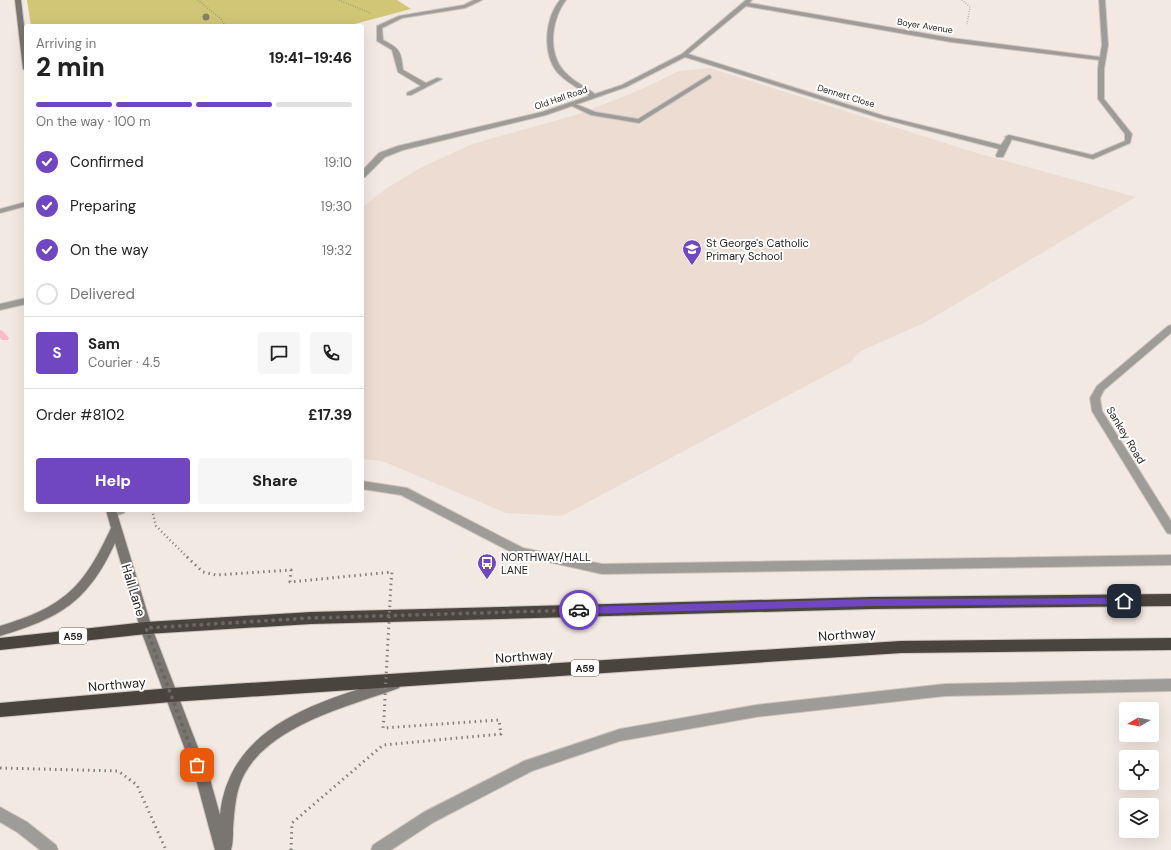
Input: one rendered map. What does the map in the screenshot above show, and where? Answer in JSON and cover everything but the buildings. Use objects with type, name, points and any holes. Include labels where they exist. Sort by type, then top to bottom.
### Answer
[{"type":"highway","name":"A59","points":[[0,644],[146,628],[311,618],[871,603],[1171,600]]},
{"type":"highway","name":"Northway","points":[[0,710],[171,695],[901,647],[1171,644]]},
{"type":"street","points":[[18,0],[24,52]]},
{"type":"street","points":[[426,86],[400,71],[399,60],[395,49],[380,40],[379,27],[401,17],[465,6],[479,0]]},
{"type":"street","points":[[560,0],[552,17],[551,43],[555,64],[567,78],[594,96]]},
{"type":"street","points":[[1000,155],[1009,138],[1093,157],[1128,142],[1129,134],[1101,99],[1101,69],[1105,45],[1102,0]]},
{"type":"street","name":"Boyer Avenue","points":[[747,2],[964,41],[1103,59]]},
{"type":"street","name":"Old Hall Road","points":[[364,173],[382,155],[401,148],[523,120],[573,105],[624,86],[684,55],[747,2]]},
{"type":"street","name":"Dennett Close","points":[[684,55],[882,117],[1004,148]]},
{"type":"street","points":[[573,105],[593,114],[639,121],[709,77]]},
{"type":"street","points":[[409,94],[438,80]]},
{"type":"street","points":[[0,211],[24,205]]},
{"type":"street","points":[[0,307],[24,301]]},
{"type":"street","name":"Sankey Road","points":[[1171,328],[1100,388],[1095,398],[1097,411],[1171,530]]},
{"type":"street","points":[[364,485],[403,491],[521,552],[602,569],[1171,560]]},
{"type":"street","name":"Hall Lane","points":[[114,512],[116,528],[146,628],[203,779],[224,850]]},
{"type":"street","points":[[0,631],[36,618],[72,596],[82,587],[93,573],[116,528]]},
{"type":"street","points":[[224,850],[227,816],[234,780],[246,760],[259,745],[308,715],[351,698],[408,680]]},
{"type":"street","points":[[378,850],[429,817],[529,766],[620,735],[756,711],[945,690],[1171,685]]},
{"type":"street","points":[[0,814],[22,827],[51,850]]},
{"type":"path","points":[[198,0],[221,19],[224,24]]},
{"type":"path","points":[[339,0],[359,6],[388,23]]},
{"type":"path","points":[[962,0],[970,7],[964,41]]},
{"type":"path","points":[[152,512],[156,526],[204,572],[216,575],[291,570],[290,582],[392,572],[383,728],[499,720],[501,734],[383,745],[292,823],[291,850]]},
{"type":"path","points":[[0,768],[118,771],[137,785],[166,850]]},
{"type":"shaded area","points":[[27,0],[397,0],[411,9],[355,24],[31,24]]},
{"type":"shaded area","name":"St George's Catholic Primary School","points":[[710,68],[970,151],[1136,197],[924,323],[865,349],[858,353],[851,362],[562,516],[506,513],[382,461],[364,459],[364,206],[384,190],[420,168],[472,144],[579,114],[642,89],[679,71]]},
{"type":"waterway","points":[[0,333],[5,338]]},
{"type":"way so far","points":[[197,765],[146,628],[311,618],[579,610]]},
{"type":"place","name":"St George's Catholic Primary School","points":[[692,266]]},
{"type":"place","name":"NORTHWAY/HALL LANE","points":[[487,580]]},
{"type":"route","points":[[579,610],[871,603],[1124,601]]}]
